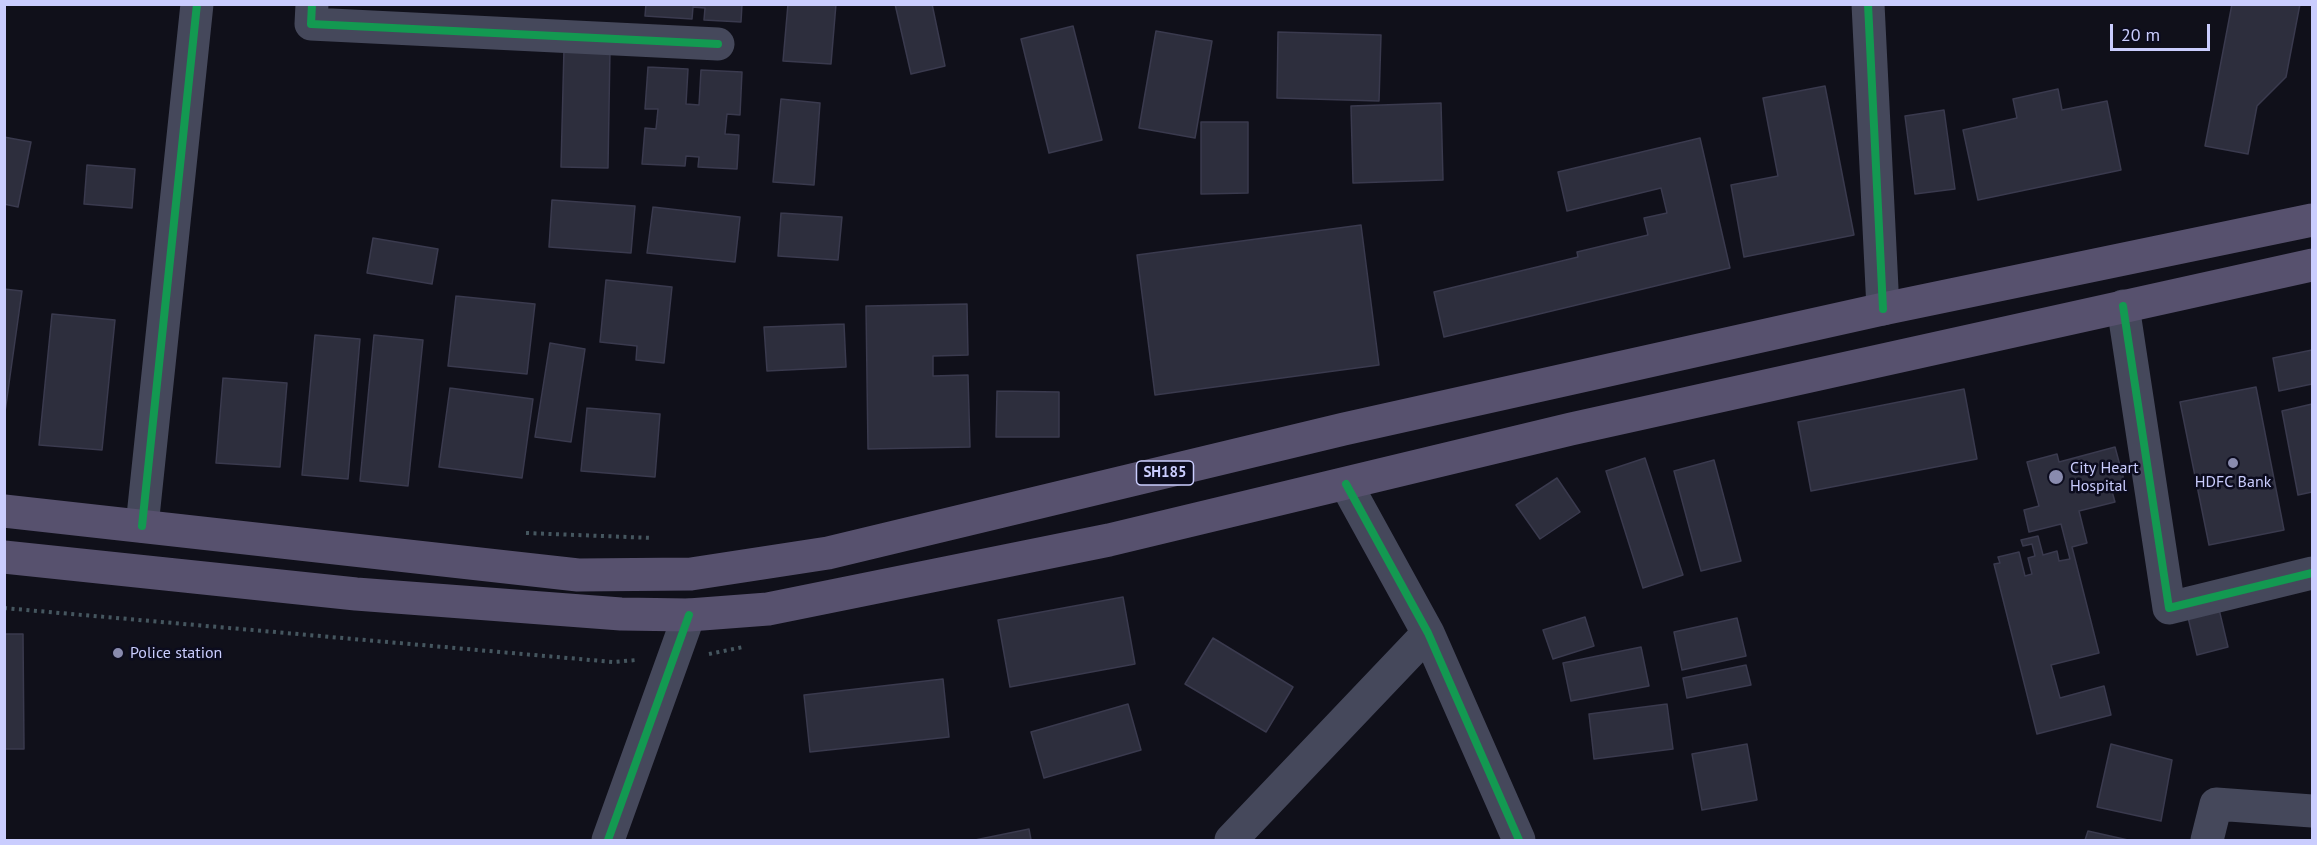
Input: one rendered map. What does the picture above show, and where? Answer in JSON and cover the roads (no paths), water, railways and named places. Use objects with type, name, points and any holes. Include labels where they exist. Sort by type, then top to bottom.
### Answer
[{"type":"main road","name":"SH185","points":[[4,511],[578,575],[691,573],[828,553],[1388,420],[1883,309],[2313,220]]},
{"type":"main road","points":[[4,557],[356,594],[621,614],[689,615],[768,609],[1109,540],[1571,429],[2313,265]]},
{"type":"main road","points":[[1388,420],[1399,471]]},
{"type":"main road","points":[[138,571],[142,526]]},
{"type":"street","points":[[142,526],[197,4]]},
{"type":"street","points":[[312,4],[311,24],[718,44]]},
{"type":"street","points":[[1868,4],[1883,309]]},
{"type":"street","points":[[2123,306],[2169,608],[2313,573]]},
{"type":"street","points":[[1346,484],[1428,633],[1519,840]]},
{"type":"street","points":[[608,840],[689,615]]},
{"type":"street","points":[[1231,840],[1428,633]]},
{"type":"street","points":[[2206,840],[2216,804],[2313,811]]},
{"type":"place","name":"HDFC Bank","points":[[2233,463]]},
{"type":"place","name":"City Heart Hospital","points":[[2056,477]]},
{"type":"place","name":"Police station","points":[[118,653]]}]
